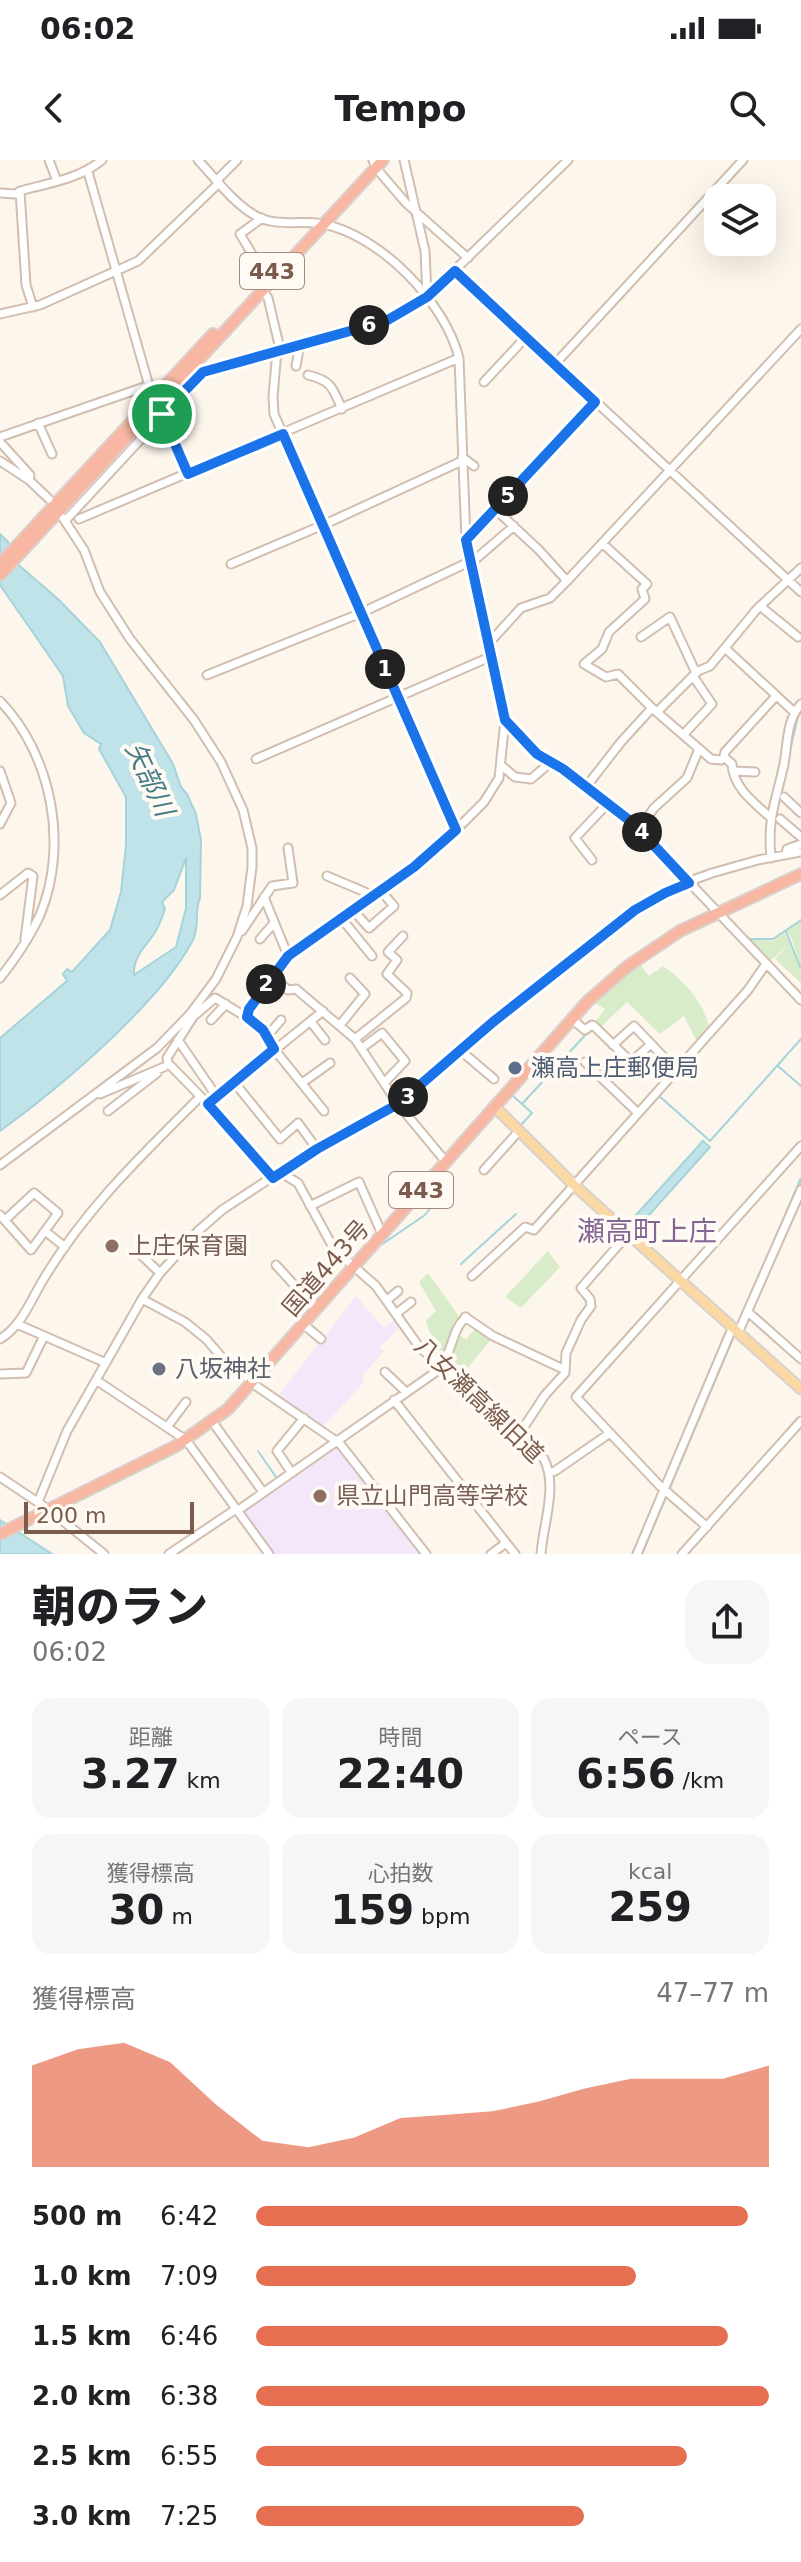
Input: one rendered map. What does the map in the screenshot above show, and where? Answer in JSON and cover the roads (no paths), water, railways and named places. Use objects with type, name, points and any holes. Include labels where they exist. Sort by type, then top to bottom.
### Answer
[{"type":"highway","name":"443","points":[[0,564],[157,406],[376,162]]},
{"type":"highway","name":"443","points":[[0,575],[43,524]]},
{"type":"highway","name":"国道443号","points":[[0,1534],[43,1507],[186,1440],[228,1409],[588,1001],[655,946],[801,874]]},
{"type":"main road","points":[[494,1106],[574,1185],[801,1389]]},
{"type":"street","points":[[49,160],[57,181]]},
{"type":"street","points":[[0,193],[16,194],[88,172],[102,160]]},
{"type":"street","points":[[198,160],[243,207],[262,218],[320,224],[369,242],[394,262],[427,297],[450,333],[459,358],[466,540],[505,720],[499,778],[484,802],[414,867],[288,956],[249,1009],[247,1017]]},
{"type":"street","points":[[0,314],[33,307],[138,261],[237,160]]},
{"type":"street","points":[[404,160],[425,251],[427,297]]},
{"type":"street","points":[[237,937],[247,906],[253,859],[248,829],[234,788],[194,720],[130,639],[100,592],[84,550],[64,519],[157,406],[203,372],[386,321],[427,297],[568,160]]},
{"type":"street","points":[[555,364],[743,160]]},
{"type":"street","points":[[376,162],[416,212],[468,258]]},
{"type":"street","points":[[88,172],[150,385],[188,474]]},
{"type":"street","points":[[20,191],[26,285],[33,307]]},
{"type":"street","points":[[262,218],[240,234],[252,254],[268,298],[278,350],[272,406],[456,830]]},
{"type":"street","points":[[455,271],[801,592]]},
{"type":"street","points":[[489,643],[521,608],[550,598],[567,581],[801,329]]},
{"type":"street","points":[[484,382],[526,337]]},
{"type":"street","points":[[296,366],[300,344]]},
{"type":"street","points":[[79,519],[459,358]]},
{"type":"street","points":[[308,375],[325,379],[330,384],[342,409]]},
{"type":"street","points":[[29,480],[30,475],[0,439],[150,385]]},
{"type":"street","points":[[466,540],[595,402]]},
{"type":"street","points":[[38,423],[52,454]]},
{"type":"street","points":[[462,459],[474,466]]},
{"type":"street","points":[[231,564],[323,525],[462,459]]},
{"type":"street","points":[[0,461],[29,480],[49,499]]},
{"type":"street","points":[[495,509],[567,581]]},
{"type":"street","points":[[207,675],[361,613],[470,563],[514,526]]},
{"type":"street","points":[[602,543],[647,584],[642,589],[645,599],[609,632],[602,649],[584,664],[606,677],[618,674],[711,759],[721,760],[776,696]]},
{"type":"street","points":[[586,787],[655,710],[694,674],[710,666],[760,606],[801,568]]},
{"type":"street","points":[[760,606],[798,637]]},
{"type":"street","points":[[641,637],[670,617],[694,674],[712,704],[683,735]]},
{"type":"street","points":[[725,648],[794,712]]},
{"type":"street","points":[[256,759],[492,656]]},
{"type":"street","points":[[0,701],[15,718],[31,745],[43,774],[52,813],[54,840],[47,891],[39,916],[0,978]]},
{"type":"street","points":[[771,858],[770,817],[794,712],[801,704]]},
{"type":"street","points":[[505,720],[537,754],[608,803],[639,829],[801,1000]]},
{"type":"street","points":[[639,829],[654,808],[687,778],[699,749]]},
{"type":"street","points":[[724,757],[732,764],[746,795],[770,817]]},
{"type":"street","points":[[502,766],[515,777],[531,779],[551,762]]},
{"type":"street","points":[[0,771],[11,803],[0,824]]},
{"type":"street","points":[[733,771],[755,772]]},
{"type":"street","points":[[784,797],[801,813]]},
{"type":"street","points":[[592,860],[575,838],[608,803]]},
{"type":"street","points":[[780,819],[801,837]]},
{"type":"street","points":[[786,854],[787,849],[801,844]]},
{"type":"street","points":[[108,1111],[166,1065],[167,1058],[216,979],[237,937],[264,897],[272,886],[293,883],[288,848]]},
{"type":"street","points":[[43,1507],[67,1431],[142,1299],[160,1273],[222,1210],[317,1149],[398,1104],[505,1013],[635,910],[665,893],[732,866],[801,852]]},
{"type":"street","points":[[0,895],[28,873],[33,876],[24,941]]},
{"type":"street","points":[[327,876],[365,892],[370,898]]},
{"type":"street","points":[[353,910],[369,928],[394,906],[381,891]]},
{"type":"street","points":[[264,897],[288,956]]},
{"type":"street","points":[[342,919],[372,956]]},
{"type":"street","points":[[260,939],[274,923]]},
{"type":"street","points":[[355,1039],[406,998],[407,993],[387,974],[397,960],[388,952],[403,936]]},
{"type":"street","points":[[472,1276],[525,1227],[534,1230],[748,990],[766,964]]},
{"type":"street","points":[[273,977],[288,990],[296,989],[355,1039],[398,1104],[446,1162]]},
{"type":"street","points":[[340,1025],[365,994],[350,978]]},
{"type":"street","points":[[306,997],[312,988]]},
{"type":"street","points":[[0,1165],[157,1048],[215,998],[247,1017],[267,1036],[324,1111]]},
{"type":"street","points":[[211,1020],[226,1004]]},
{"type":"street","points":[[208,1104],[323,1011]]},
{"type":"street","points":[[267,1036],[281,1020]]},
{"type":"street","points":[[574,1021],[585,1030],[594,1026],[631,1062],[651,1044]]},
{"type":"street","points":[[311,1022],[325,1040]]},
{"type":"street","points":[[613,1045],[634,1026],[676,1070]]},
{"type":"street","points":[[362,1048],[382,1033],[405,1061],[384,1083]]},
{"type":"street","points":[[178,1040],[217,1097]]},
{"type":"street","points":[[461,1051],[494,1079]]},
{"type":"street","points":[[585,1062],[638,1113]]},
{"type":"street","points":[[302,1083],[330,1063]]},
{"type":"street","points":[[91,1098],[166,1065]]},
{"type":"street","name":"八女瀬高線旧道","points":[[166,1065],[277,1176],[298,1183],[334,1249],[376,1286],[420,1348],[520,1433],[544,1459],[549,1473],[549,1494],[541,1554]]},
{"type":"street","points":[[234,1082],[280,1139],[298,1123],[317,1149]]},
{"type":"street","points":[[0,1339],[17,1324],[85,1217],[111,1186],[200,1097]]},
{"type":"street","points":[[484,1170],[519,1131]]},
{"type":"street","points":[[707,1527],[664,1489],[576,1397],[801,1146]]},
{"type":"street","points":[[310,1206],[359,1182],[382,1234]]},
{"type":"street","points":[[637,1554],[734,1331],[748,1312],[801,1190]]},
{"type":"street","points":[[34,1193],[58,1213],[31,1250],[2,1218],[34,1193]]},
{"type":"street","points":[[45,1231],[65,1247]]},
{"type":"street","points":[[520,1433],[545,1395],[565,1373],[566,1353],[591,1306],[590,1299],[581,1288],[628,1234]]},
{"type":"street","points":[[138,1252],[160,1273]]},
{"type":"street","points":[[276,1265],[316,1309]]},
{"type":"street","points":[[387,1300],[398,1291]]},
{"type":"street","points":[[142,1299],[185,1322],[206,1339],[226,1362],[337,1440],[426,1554]]},
{"type":"street","points":[[397,1313],[411,1302]]},
{"type":"street","points":[[748,1312],[801,1359]]},
{"type":"street","points":[[169,1554],[442,1367],[450,1354],[458,1325],[467,1316],[493,1336],[561,1368]]},
{"type":"street","points":[[17,1324],[106,1363]]},
{"type":"street","points":[[303,1324],[321,1339]]},
{"type":"street","points":[[0,1374],[26,1373],[44,1336]]},
{"type":"street","points":[[385,1372],[406,1392]]},
{"type":"street","points":[[96,1380],[186,1440],[269,1554]]},
{"type":"street","points":[[394,1400],[515,1554]]},
{"type":"street","points":[[167,1427],[186,1402]]},
{"type":"street","points":[[291,1472],[277,1451],[304,1418]]},
{"type":"street","points":[[682,1554],[801,1421]]},
{"type":"street","points":[[214,1424],[263,1492]]},
{"type":"street","points":[[549,1473],[610,1433]]},
{"type":"street","points":[[0,1477],[104,1554]]},
{"type":"street","points":[[491,1554],[506,1543]]},
{"type":"water","name":"矢部川","points":[[0,534],[8,542],[14,561],[59,600],[100,642],[173,764],[196,814],[201,840],[196,929],[180,961],[149,1000],[101,1048],[0,1131],[0,1038],[67,981],[63,974],[67,969],[72,972],[110,930],[121,892],[126,845],[126,797],[99,749],[101,744],[84,733],[68,706],[63,676],[0,585]],"holes":[[[186,858],[186,908],[176,947],[134,975],[138,958],[162,919],[165,909],[162,902],[174,890]]]},
{"type":"water","points":[[703,1141],[710,1147],[639,1223],[635,1232],[627,1225]]},
{"type":"water","points":[[801,1178],[801,1186],[642,1554],[639,1554]]},
{"type":"water","points":[[0,1520],[52,1554],[0,1554]]},
{"type":"waterway","points":[[789,755],[801,713]]},
{"type":"waterway","points":[[773,839],[775,853]]},
{"type":"waterway","points":[[748,939],[773,939],[801,920]]},
{"type":"waterway","points":[[786,931],[800,967]]},
{"type":"waterway","points":[[522,1104],[589,1031]]},
{"type":"waterway","points":[[658,1095],[710,1141],[801,1039]]},
{"type":"waterway","points":[[778,1066],[801,1086]]},
{"type":"waterway","points":[[512,1095],[532,1113],[522,1124]]},
{"type":"waterway","points":[[381,1245],[425,1215],[441,1195]]},
{"type":"waterway","points":[[461,1264],[516,1214]]},
{"type":"waterway","points":[[457,1373],[462,1375]]},
{"type":"waterway","points":[[258,1451],[276,1477]]},
{"type":"place","name":"瀬高上庄郵便局","points":[[515,1068]]},
{"type":"place","name":"上庄保育園","points":[[112,1246]]},
{"type":"place","name":"八坂神社","points":[[159,1369]]},
{"type":"place","name":"県立山門高等学校","points":[[320,1496]]},
{"type":"district","name":"瀬高町上庄","points":[[647,1231]]}]
